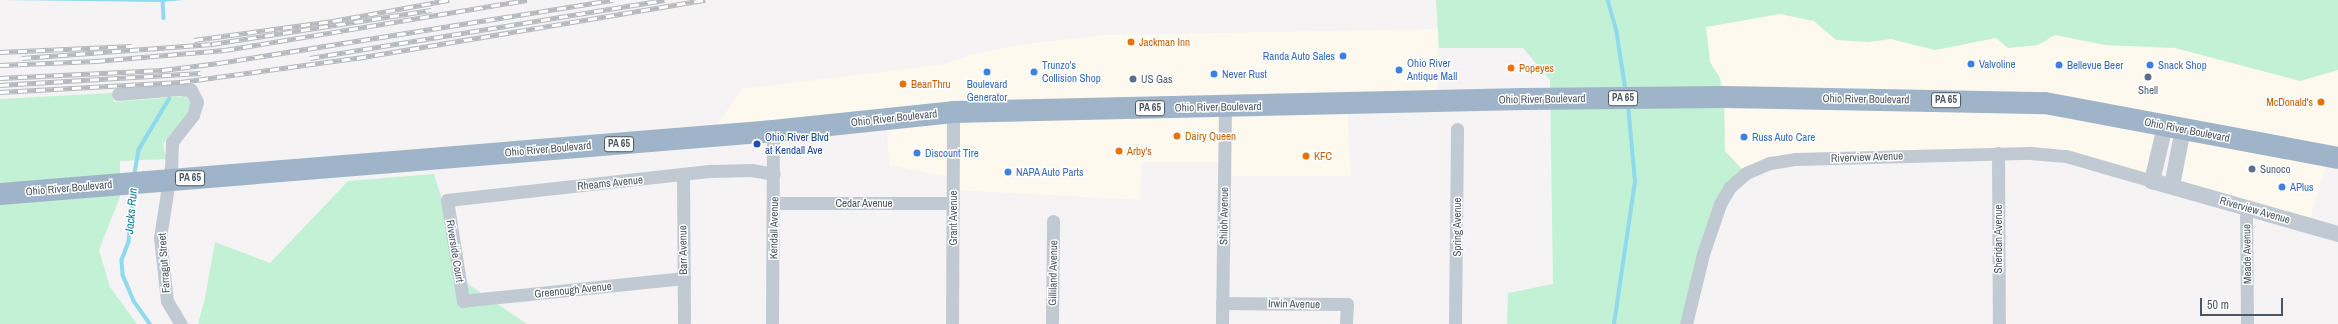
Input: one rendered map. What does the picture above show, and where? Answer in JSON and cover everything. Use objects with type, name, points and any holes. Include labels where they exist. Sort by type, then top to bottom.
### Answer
[{"type":"highway","name":"Ohio River Boulevard","points":[[0,194],[773,131],[953,112],[1225,107],[1523,99],[1724,97],[2017,101],[2046,103],[2338,158]]},
{"type":"street","name":"Farragut Street","points":[[118,94],[179,88],[191,90],[197,102],[193,115],[172,142],[171,167],[160,238],[167,301],[181,324]]},
{"type":"street","name":"Shiloh Avenue","points":[[1222,324],[1225,107]]},
{"type":"street","name":"Grant Avenue","points":[[952,324],[953,112]]},
{"type":"street","points":[[2152,181],[2174,128]]},
{"type":"street","points":[[2172,186],[2174,128]]},
{"type":"street","name":"Spring Avenue","points":[[1455,324],[1457,129]]},
{"type":"street","name":"Kendall Avenue","points":[[772,324],[774,203],[773,131]]},
{"type":"street","name":"Riverview Avenue","points":[[1686,324],[1702,254],[1720,204],[1730,187],[1746,174],[1770,163],[1796,159],[1998,153],[2066,156],[2338,234]]},
{"type":"street","name":"Sheridan Avenue","points":[[1998,153],[1998,324]]},
{"type":"street","name":"Rheams Avenue","points":[[447,200],[683,176],[711,171],[751,170],[774,174]]},
{"type":"street","name":"Barr Avenue","points":[[683,176],[684,324]]},
{"type":"street","name":"Riverside Court","points":[[447,200],[463,301]]},
{"type":"street","name":"Cedar Avenue","points":[[774,203],[953,203]]},
{"type":"street","name":"Meade Avenue","points":[[2246,208],[2247,324]]},
{"type":"street","name":"Gilliland Avenue","points":[[1052,324],[1054,221]]},
{"type":"street","name":"Greenough Avenue","points":[[463,301],[684,278]]},
{"type":"street","name":"Irwin Avenue","points":[[1222,303],[1347,304],[1346,324]]},
{"type":"shaded area","points":[[1780,14],[1814,21],[1824,31],[1868,42],[1891,39],[1935,50],[1996,38],[2038,45],[2055,35],[2105,45],[2175,48],[2300,81],[2338,70],[2338,158],[2329,157],[2308,225],[2172,186],[2179,147],[2166,126],[2152,181],[2066,156],[1796,159],[1746,173],[1725,151],[1724,97],[1720,78],[1710,62],[1706,27]]},
{"type":"shaded area","points":[[1438,29],[1437,102],[1347,104],[1351,176],[1224,176],[1224,162],[1142,162],[1141,200],[953,190],[953,178],[889,165],[886,119],[708,137],[742,89],[946,64],[969,55],[1019,45],[1104,35]]},
{"type":"green space","points":[[1436,0],[2338,0],[2338,70],[2300,81],[2175,48],[2105,45],[2055,35],[2038,45],[2008,48],[1996,38],[1935,50],[1891,39],[1868,42],[1836,40],[1814,21],[1780,14],[1706,27],[1710,62],[1720,78],[1724,97],[1725,151],[1746,173],[1730,187],[1686,324],[1507,324],[1508,293],[1553,284],[1550,80],[1523,48],[1439,48]]},
{"type":"green space","points":[[112,93],[114,102],[186,96],[191,103],[187,113],[163,144],[166,159],[120,161],[120,197],[99,250],[110,287],[137,324],[0,324],[0,99]]},
{"type":"green space","points":[[434,174],[468,284],[527,324],[198,324],[205,298],[215,242],[270,263],[348,181]]},
{"type":"water","points":[[1,0],[183,0],[163,2]]},
{"type":"waterway","name":"Jacks Run","points":[[163,0],[164,18]]},
{"type":"waterway","points":[[1608,0],[1617,32],[1626,91]]},
{"type":"waterway","name":"Jacks Run","points":[[134,176],[139,149],[169,99]]},
{"type":"waterway","points":[[1614,324],[1635,182],[1628,105]]},
{"type":"waterway","name":"Jacks Run","points":[[134,190],[129,242],[122,260],[123,275],[134,301],[150,324]]},
{"type":"railway","points":[[194,40],[333,21],[449,0]]},
{"type":"railway","points":[[0,65],[96,61],[225,50],[527,0]]},
{"type":"railway","points":[[0,78],[163,70],[219,63],[613,0]]},
{"type":"railway","points":[[310,58],[664,0]]},
{"type":"railway","points":[[0,92],[181,82],[357,58],[705,0]]},
{"type":"railway","points":[[22,58],[212,44],[431,10]]},
{"type":"railway","points":[[0,52],[132,46]]},
{"type":"railway","points":[[0,85],[201,73]]},
{"type":"place","name":"Jackman Inn","points":[[1131,42]]},
{"type":"place","name":"Randa Auto Sales","points":[[1343,56]]},
{"type":"place","name":"Valvoline","points":[[1971,64]]},
{"type":"place","name":"Bellevue Beer","points":[[2059,65]]},
{"type":"place","name":"Snack Shop","points":[[2150,65]]},
{"type":"place","name":"Popeyes","points":[[1511,68]]},
{"type":"place","name":"Ohio River Antique Mall","points":[[1399,70]]},
{"type":"place","name":"Boulevard Generator","points":[[987,72]]},
{"type":"place","name":"Trunzo's Collision Shop","points":[[1034,72]]},
{"type":"place","name":"Never Rust","points":[[1214,74]]},
{"type":"place","name":"Shell","points":[[2148,77]]},
{"type":"place","name":"US Gas","points":[[1133,79]]},
{"type":"place","name":"BeanThru","points":[[903,84]]},
{"type":"place","name":"McDonald's","points":[[2321,102]]},
{"type":"place","name":"Dairy Queen","points":[[1177,136]]},
{"type":"place","name":"Russ Auto Care","points":[[1744,137]]},
{"type":"place","name":"Ohio River Blvd at Kendall Ave","points":[[757,144]]},
{"type":"place","name":"Arby's","points":[[1119,151]]},
{"type":"place","name":"Discount Tire","points":[[917,153]]},
{"type":"place","name":"KFC","points":[[1306,156]]},
{"type":"place","name":"Sunoco","points":[[2252,169]]},
{"type":"place","name":"NAPA Auto Parts","points":[[1008,172]]},
{"type":"place","name":"APlus","points":[[2282,187]]}]
